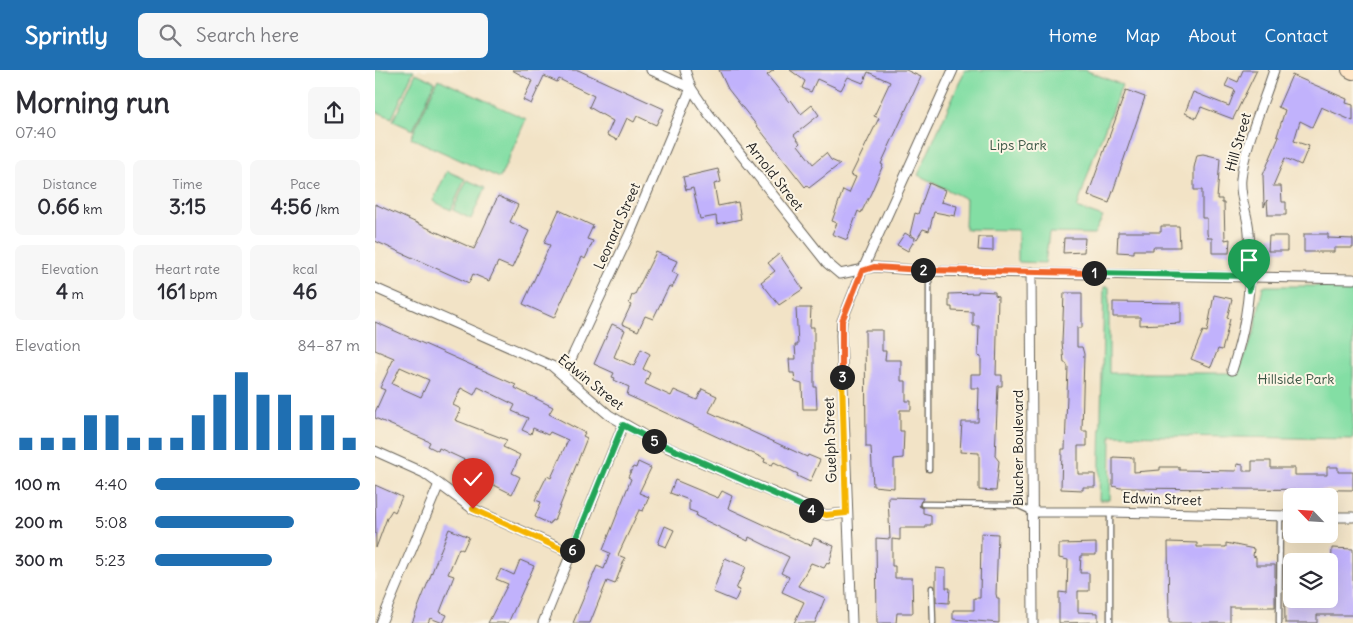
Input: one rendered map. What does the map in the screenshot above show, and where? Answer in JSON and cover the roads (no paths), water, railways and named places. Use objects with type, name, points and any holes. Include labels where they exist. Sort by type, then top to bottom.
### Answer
[{"type":"main road","points":[[1349,70],[1353,72]]},
{"type":"street","points":[[651,70],[691,88]]},
{"type":"street","name":"Arnold Street","points":[[685,70],[691,88],[827,263],[840,274],[874,267],[929,271],[1353,279]]},
{"type":"street","name":"Guelph Street","points":[[852,623],[846,513],[842,321],[862,271],[953,70]]},
{"type":"street","name":"Hill Street","points":[[1232,370],[1244,333],[1251,276],[1249,228],[1241,182],[1244,161],[1274,70]]},
{"type":"street","name":"Leonard Street","points":[[564,374],[631,230],[691,88]]},
{"type":"street","name":"Blucher Boulevard","points":[[1031,272],[1033,623]]},
{"type":"street","name":"Edwin Street","points":[[375,288],[541,360],[564,374],[595,404],[623,425],[659,444],[790,502],[826,515],[846,513]]},
{"type":"street","points":[[543,623],[623,425]]},
{"type":"street","points":[[375,451],[424,473],[473,509],[571,553]]},
{"type":"street","points":[[381,623],[439,484]]},
{"type":"street","name":"Edwin Street","points":[[1032,512],[1280,516]]},
{"type":"street","points":[[1338,517],[1353,517]]},
{"type":"lane","points":[[929,271],[929,469]]},
{"type":"lane","points":[[923,504],[1017,505],[1032,512]]},
{"type":"lane","points":[[1110,512],[1110,623]]},
{"type":"lane","points":[[1279,623],[1280,516]]},
{"type":"lane","points":[[932,588],[933,623]]},
{"type":"park label","name":"Lips Park","points":[[1018,145]]},
{"type":"park label","name":"Hillside Park","points":[[1296,379]]}]
